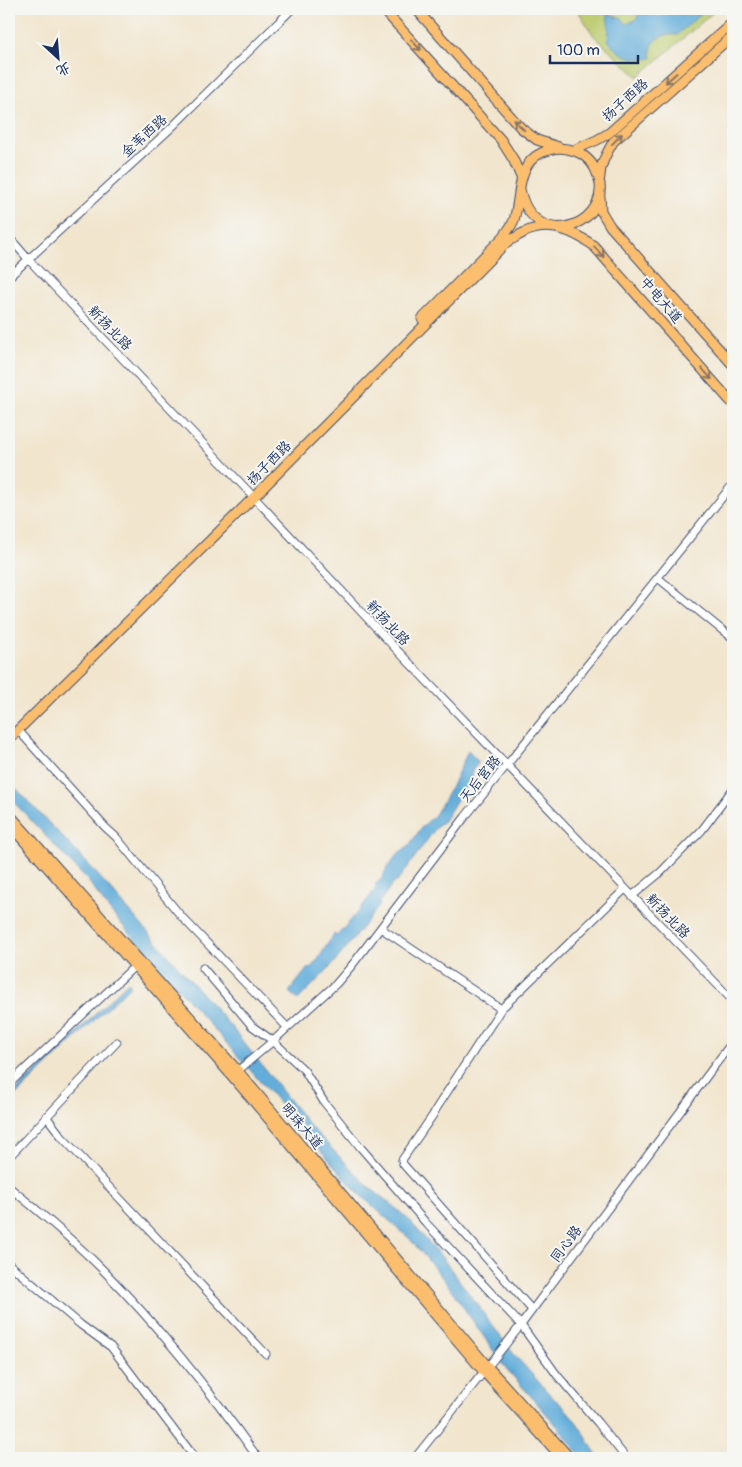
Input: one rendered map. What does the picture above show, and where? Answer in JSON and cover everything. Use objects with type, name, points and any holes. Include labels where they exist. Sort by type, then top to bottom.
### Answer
[{"type":"main road","points":[[383,9],[501,140],[514,159],[521,177]]},
{"type":"main road","points":[[416,9],[521,128],[538,140],[561,148],[574,150],[591,162],[600,182],[600,193],[596,204],[590,214],[580,222],[558,228],[536,220],[528,212],[522,201],[520,190],[521,177],[527,165],[536,155],[549,149],[561,148]]},
{"type":"main road","name":"扬子西路","points":[[574,150],[609,133],[733,22]]},
{"type":"main road","name":"扬子西路","points":[[600,182],[600,172],[613,142],[733,35]]},
{"type":"main road","name":"扬子西路","points":[[252,496],[504,236],[513,222],[520,190]]},
{"type":"main road","name":"中电大道","points":[[600,193],[601,210],[610,226],[733,365]]},
{"type":"main road","name":"扬子西路","points":[[9,739],[13,730],[507,242],[526,232],[558,228]]},
{"type":"main road","name":"中电大道","points":[[558,228],[575,233],[593,245],[733,404]]},
{"type":"main road","name":"明珠大道","points":[[9,814],[138,963]]},
{"type":"main road","name":"明珠大道","points":[[9,824],[237,1072],[562,1458]]},
{"type":"main road","name":"明珠大道","points":[[486,1370],[570,1458]]},
{"type":"street","name":"金苇西路","points":[[9,277],[170,130],[292,9]]},
{"type":"street","name":"新扬北路","points":[[9,237],[396,649],[733,1001]]},
{"type":"street","name":"天后宫路","points":[[237,1072],[336,984],[382,929],[465,817],[733,484]]},
{"type":"street","points":[[658,578],[733,638]]},
{"type":"street","points":[[13,730],[116,837],[181,916],[287,1027]]},
{"type":"street","points":[[632,896],[661,872],[702,830],[733,789]]},
{"type":"street","points":[[532,1310],[403,1164],[402,1160],[433,1116],[436,1108],[501,1009],[625,889]]},
{"type":"street","points":[[382,929],[501,1009]]},
{"type":"street","points":[[9,1084],[138,963]]},
{"type":"street","points":[[204,968],[252,1026],[274,1041],[304,1070],[324,1102],[368,1156],[426,1223],[521,1325],[557,1375],[626,1458]]},
{"type":"street","name":"同心路","points":[[415,1458],[521,1325],[733,1041]]},
{"type":"street","points":[[9,1157],[117,1042]]},
{"type":"street","points":[[46,1116],[62,1137],[266,1354]]},
{"type":"street","points":[[9,1187],[38,1210],[102,1269],[139,1308],[222,1408],[258,1458]]},
{"type":"street","points":[[9,1264],[81,1325],[111,1347],[195,1458]]},
{"type":"green space","points":[[577,9],[717,9],[638,77],[594,36]]},
{"type":"water","points":[[638,9],[706,9],[677,35],[666,35],[657,39],[652,47],[652,58],[639,59],[622,54],[608,40],[607,14],[615,15],[616,18],[621,17],[626,24],[636,20],[639,14]]},
{"type":"water","points":[[468,751],[479,762],[472,771],[471,780],[444,821],[438,825],[397,882],[394,882],[379,903],[380,905],[335,962],[298,1000],[289,992],[308,968],[317,961],[334,934],[337,936],[358,912],[377,887],[375,885],[382,878],[396,856],[408,847],[421,828],[435,815],[452,786]]},
{"type":"water","points":[[9,781],[89,865],[233,1029],[309,1125],[370,1188],[408,1219],[441,1256],[513,1353],[553,1398],[573,1417],[600,1458],[582,1458],[559,1428],[504,1366],[448,1285],[409,1238],[360,1195],[110,911],[88,881],[9,797]]},
{"type":"water","points":[[127,983],[130,983],[130,986],[9,1102],[9,1098]]}]
